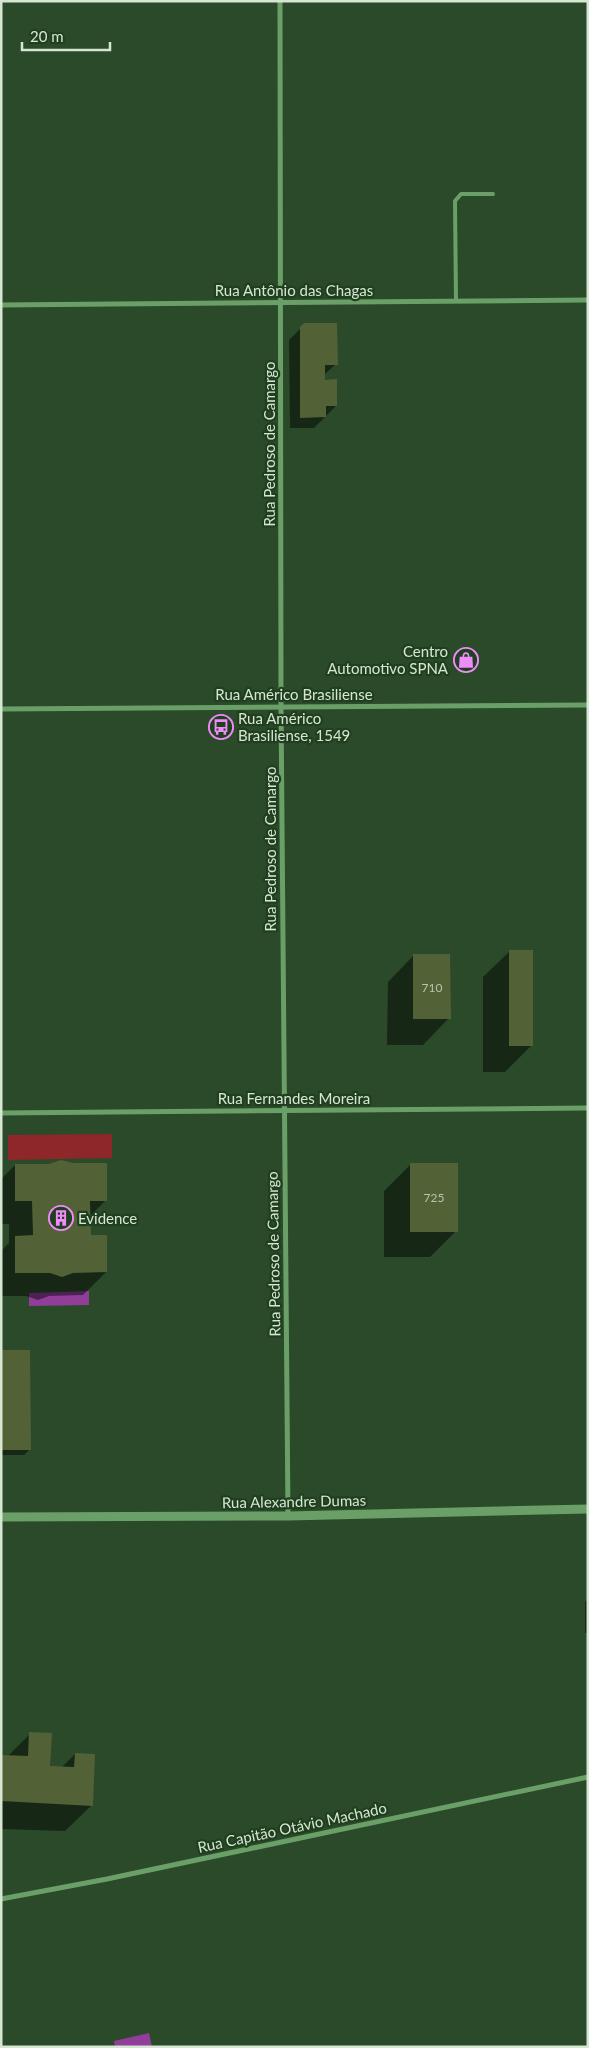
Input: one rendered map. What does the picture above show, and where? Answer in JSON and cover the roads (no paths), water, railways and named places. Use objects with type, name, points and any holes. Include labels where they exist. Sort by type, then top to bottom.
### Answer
[{"type":"street","name":"Rua Pedroso de Camargo","points":[[280,1],[282,302],[281,706],[288,1516]]},
{"type":"street","name":"Rua Antônio das Chagas","points":[[1,304],[588,300]]},
{"type":"street","name":"Rua Américo Brasiliense","points":[[1,709],[588,705]]},
{"type":"street","name":"Rua Fernandes Moreira","points":[[1,1112],[588,1108]]},
{"type":"street","name":"Rua Alexandre Dumas","points":[[1,1517],[288,1516],[588,1509]]},
{"type":"street","name":"Rua Capitão Otávio Machado","points":[[1,1899],[107,1879],[588,1777]]},
{"type":"lane","points":[[456,301],[456,201],[461,194],[493,194]]},
{"type":"place","name":"Centro Automotivo SPNA","points":[[466,660]]},
{"type":"place","name":"Rua Américo Brasiliense, 1549","points":[[221,727]]},
{"type":"place","name":"Evidence","points":[[61,1218]]}]
